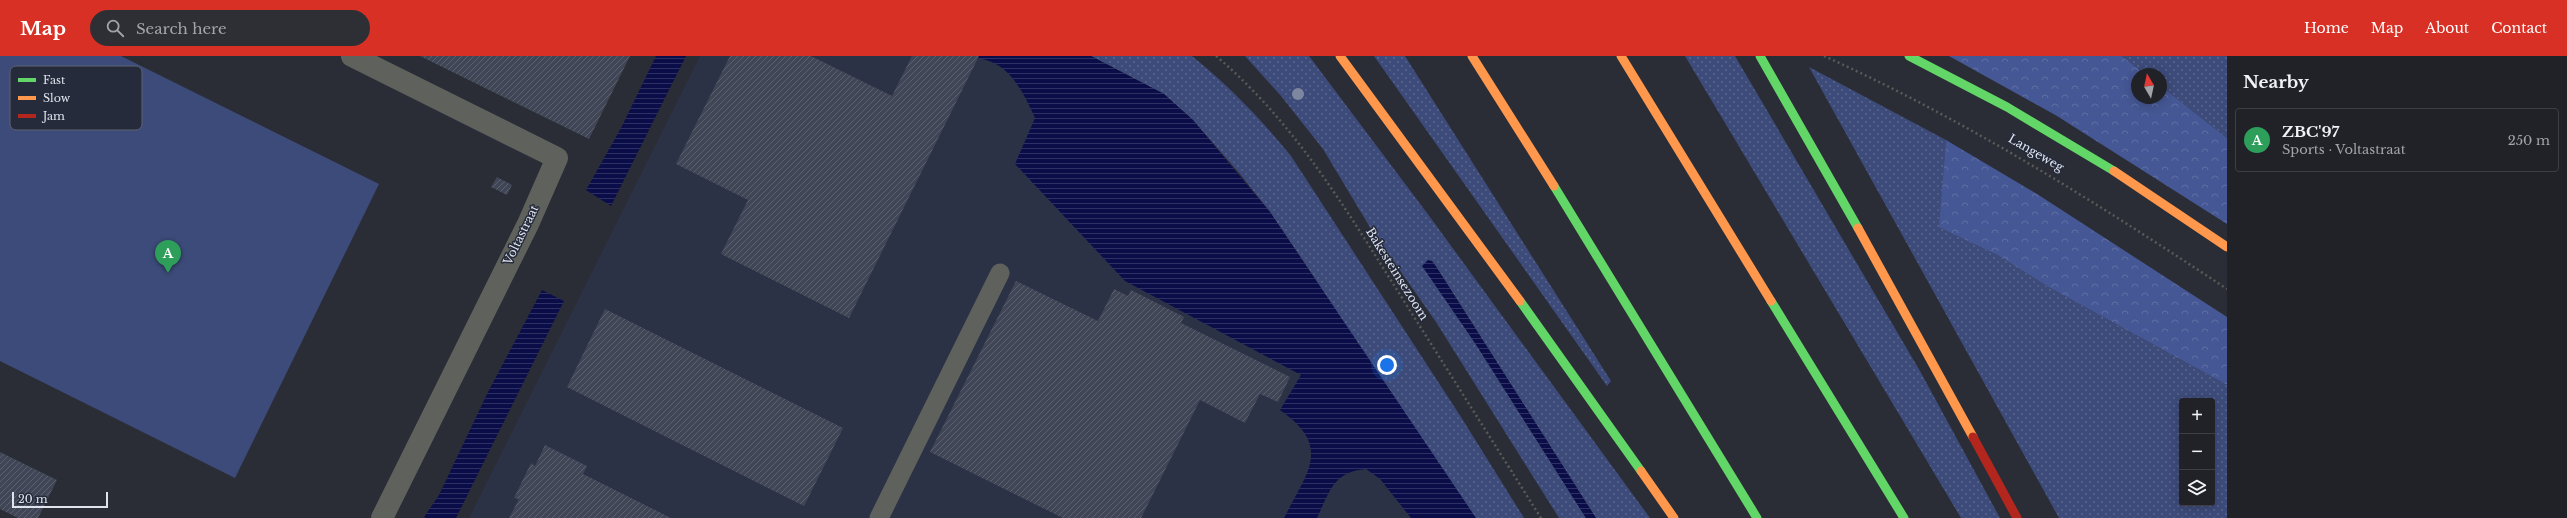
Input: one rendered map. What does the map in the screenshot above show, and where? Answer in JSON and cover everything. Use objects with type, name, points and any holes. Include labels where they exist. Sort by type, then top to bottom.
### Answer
[{"type":"main road","points":[[1340,56],[1562,356],[1674,518]]},
{"type":"main road","points":[[1472,56],[1553,184],[1757,518]]},
{"type":"main road","points":[[1621,56],[1904,518]]},
{"type":"main road","points":[[1760,56],[1865,240],[2017,518]]},
{"type":"main road","name":"Langeweg","points":[[1909,56],[2007,107],[2095,159],[2227,247]]},
{"type":"street","name":"Voltastraat","points":[[352,56],[557,158],[528,224],[382,518]]},
{"type":"lane","points":[[879,518],[1000,273]]},
{"type":"path","name":"Bakesteinsezoom","points":[[1216,56],[1245,81],[1286,126],[1332,187],[1541,518]]},
{"type":"path","name":"Langeweg","points":[[1824,56],[1948,117],[2041,169],[2227,289]]},
{"type":"shaded area","points":[[0,56],[121,56],[141,66],[10,66],[10,130],[142,130],[142,66],[379,184],[235,478],[0,361]]},
{"type":"shaded area","points":[[656,56],[686,56],[611,206],[586,190],[621,128]]},
{"type":"shaded area","points":[[700,56],[1019,56],[1474,518],[469,518]]},
{"type":"shaded area","points":[[949,56],[1091,56],[1164,94],[1193,120],[1270,212],[1476,518],[1411,518],[1380,479],[1366,469],[1346,474],[1334,484],[1317,518],[1284,518],[1301,487],[1310,461],[1311,448],[1306,436],[1296,423],[1280,410],[1301,375],[1125,281],[1015,164],[1035,118],[1016,83],[1003,69],[986,60]]},
{"type":"shaded area","points":[[1091,56],[1192,56],[1232,91],[1256,116],[1291,156],[1461,417],[1524,518],[1469,518],[1312,274],[1270,212],[1240,174],[1193,120],[1164,94]]},
{"type":"shaded area","points":[[1245,56],[1309,56],[1427,213],[1650,518],[1596,518],[1432,261],[1423,266],[1475,343],[1586,518],[1559,518],[1436,322],[1371,229],[1323,149],[1281,96]]},
{"type":"shaded area","points":[[1374,56],[1405,56],[1611,381],[1607,386]]},
{"type":"shaded area","points":[[1685,56],[1735,56],[1920,371],[2000,518],[1961,518]]},
{"type":"shaded area","points":[[2122,56],[2227,56],[2227,138],[2167,91],[2167,68],[2137,68]]},
{"type":"shaded area","points":[[1809,67],[1946,140],[1940,227],[1999,256],[2050,288],[2227,385],[2227,518],[2059,518]]},
{"type":"shaded area","points":[[1428,260],[1432,261],[1437,268],[1596,518],[1586,518],[1475,343],[1422,266]]},
{"type":"shaded area","points":[[542,290],[564,301],[456,518],[424,517],[439,495],[488,392]]},
{"type":"green space","points":[[1949,56],[2122,56],[2137,68],[2131,68],[2131,104],[2167,104],[2167,91],[2227,138],[2227,224],[2057,116]]},
{"type":"green space","points":[[1946,140],[2037,194],[2227,317],[2227,385],[2050,288],[1999,256],[1939,227]]},
{"type":"building","points":[[420,56],[630,56],[589,139]]},
{"type":"building","points":[[730,56],[811,56],[892,96],[912,56],[979,56],[849,318],[721,254],[748,200],[676,164]]},
{"type":"building","points":[[497,177],[512,185],[507,195],[491,187]]},
{"type":"building","points":[[1016,281],[1098,321],[1114,289],[1128,296],[1131,290],[1184,317],[1181,323],[1290,377],[1278,402],[1260,394],[1245,423],[1200,400],[1141,518],[1063,518],[930,452]]},
{"type":"building","points":[[605,309],[843,428],[804,506],[567,387]]},
{"type":"building","points":[[545,445],[587,466],[583,474],[671,518],[509,518],[519,499],[514,498],[531,463],[535,466]]},
{"type":"building","points":[[0,452],[57,480],[38,518],[18,518],[0,509]]},
{"type":"traffic: fast","points":[[1760,56],[1858,228]]},
{"type":"traffic: fast","points":[[1909,56],[2007,107],[2114,171]]},
{"type":"traffic: fast","points":[[1554,186],[1757,518]]},
{"type":"traffic: fast","points":[[1520,301],[1641,471]]},
{"type":"traffic: fast","points":[[1771,301],[1904,518]]},
{"type":"traffic: slow","points":[[1340,56],[1520,301]]},
{"type":"traffic: slow","points":[[1472,56],[1554,186]]},
{"type":"traffic: slow","points":[[1621,56],[1771,301]]},
{"type":"traffic: slow","points":[[2114,171],[2227,247]]},
{"type":"traffic: slow","points":[[1858,228],[1973,437]]},
{"type":"traffic: slow","points":[[1641,471],[1674,518]]},
{"type":"traffic: jam","points":[[1973,437],[2017,518]]},
{"type":"place","name":"ZBC'97","points":[[168,273]]}]
